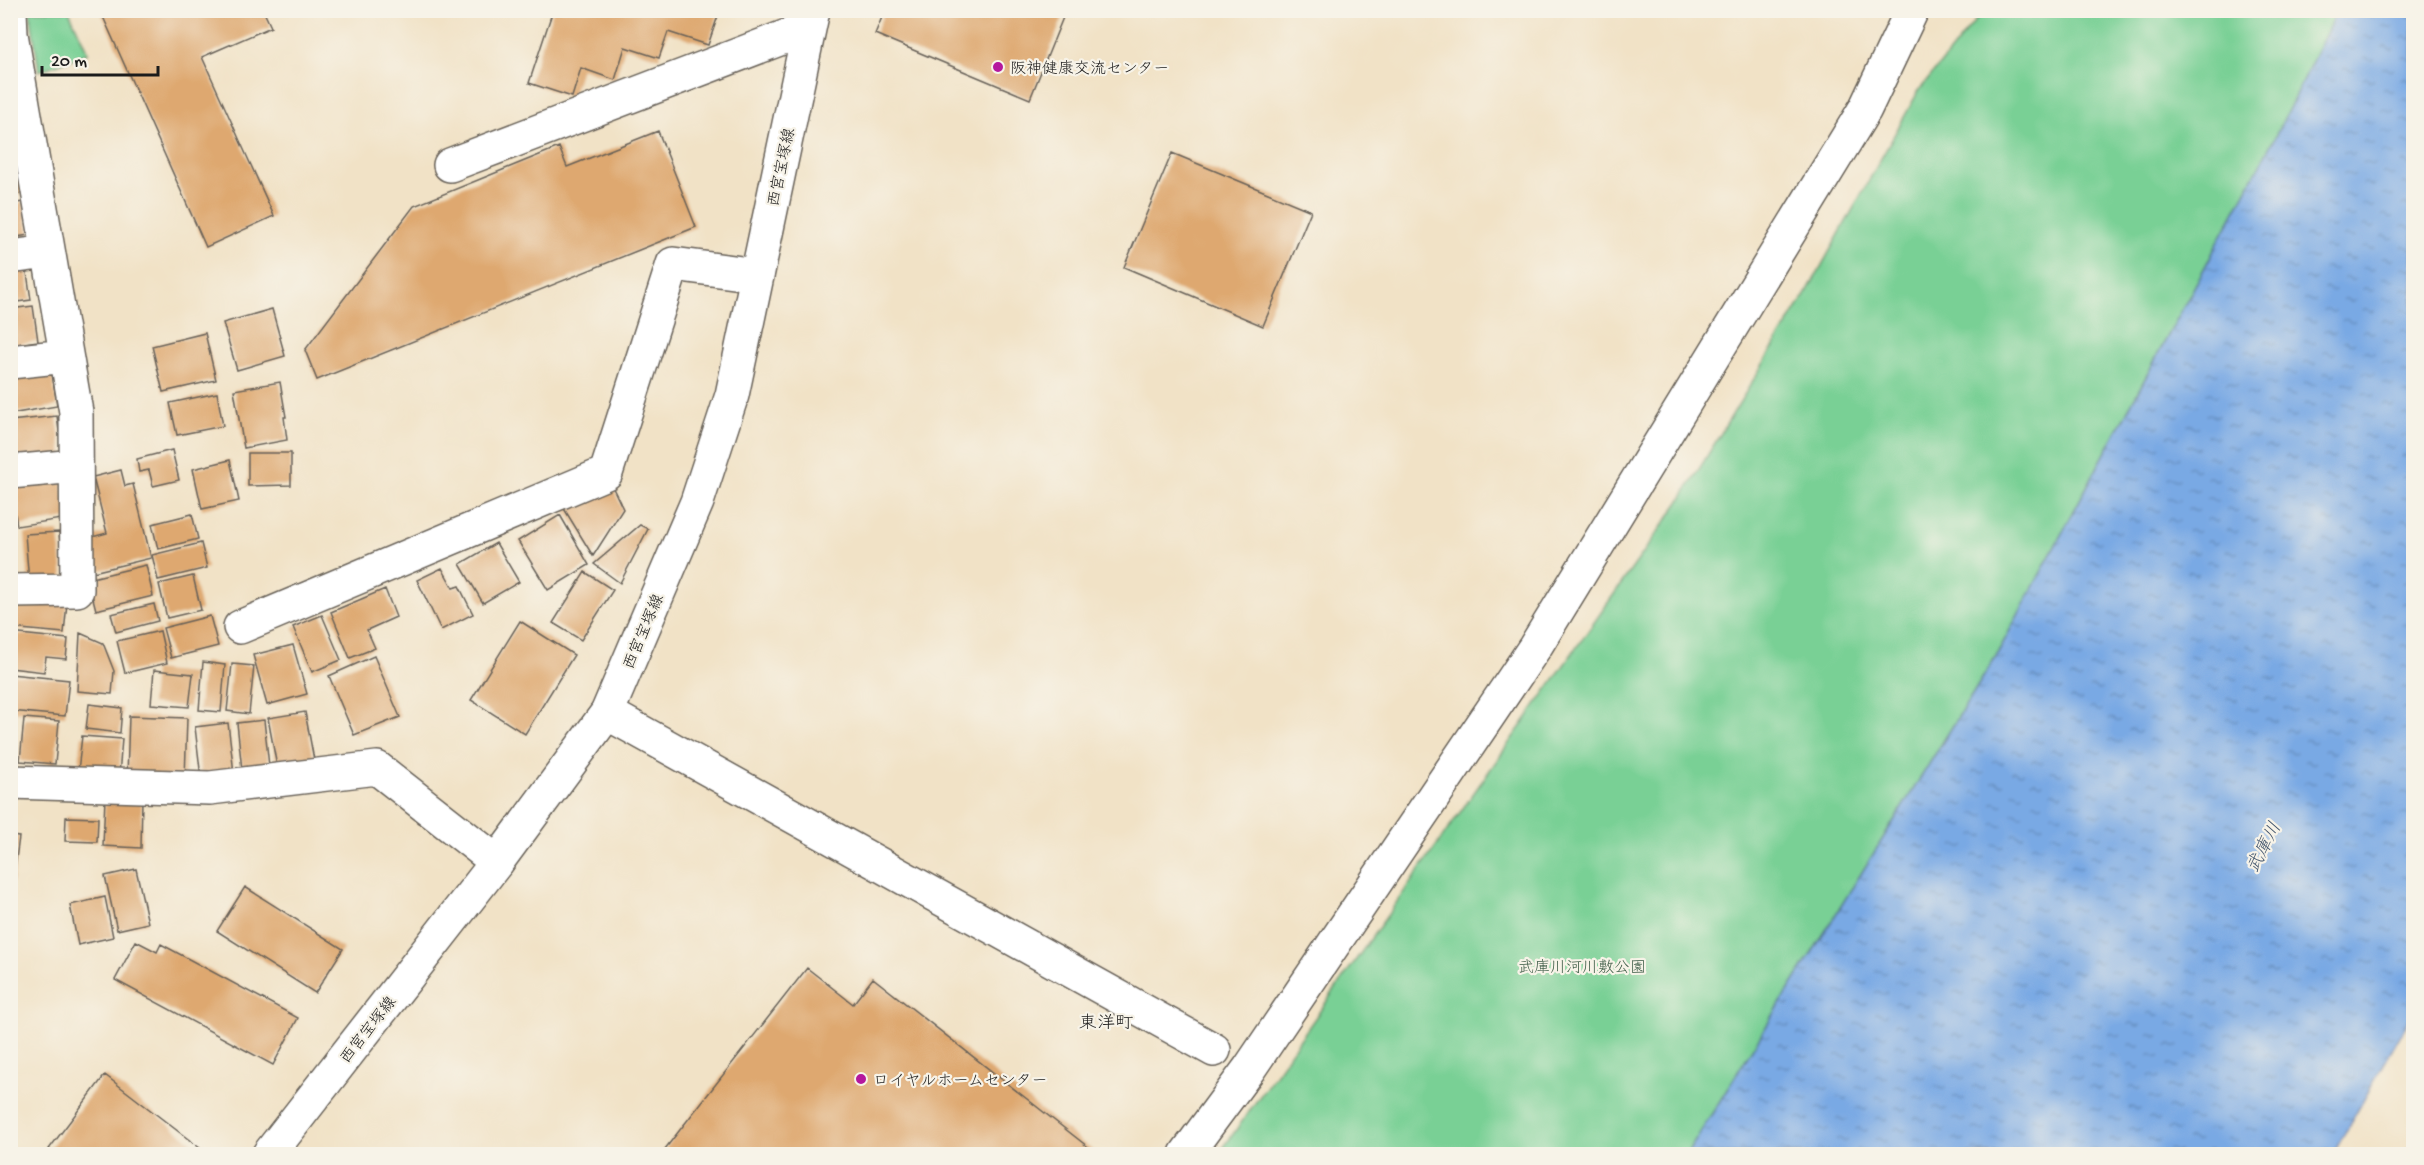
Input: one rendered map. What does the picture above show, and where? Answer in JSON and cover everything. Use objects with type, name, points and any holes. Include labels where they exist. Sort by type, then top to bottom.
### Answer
[{"type":"street","points":[[1186,1155],[1256,1059],[1535,647],[1865,110],[1912,10]]},
{"type":"street","points":[[10,12],[19,131],[48,252],[76,412],[77,590],[10,591]]},
{"type":"street","points":[[450,165],[811,19]]},
{"type":"street","name":"西宮宝塚線","points":[[269,1155],[496,862],[607,713],[697,502],[732,396],[811,19]]},
{"type":"street","points":[[10,257],[48,252]]},
{"type":"street","points":[[240,627],[606,473],[673,264],[757,276]]},
{"type":"street","points":[[10,363],[66,356]]},
{"type":"street","points":[[10,472],[76,466]]},
{"type":"street","points":[[607,713],[1214,1050]]},
{"type":"street","points":[[10,782],[210,788],[377,768],[496,862]]},
{"type":"green space","points":[[30,11],[69,11],[88,53],[39,71]]},
{"type":"green space","name":"武庫川河川敷公園","points":[[1981,11],[2337,11],[2278,131],[1995,658],[1687,1154],[1219,1154],[1679,502],[1807,292],[1918,92]]},
{"type":"water","name":"武庫川","points":[[2337,11],[2413,11],[2414,1011],[2333,1154],[1687,1154],[1995,658],[2278,131]]},
{"type":"building","points":[[100,10],[263,10],[271,27],[202,57],[274,216],[206,247]]},
{"type":"building","points":[[553,10],[720,10],[708,45],[668,32],[659,58],[625,47],[615,80],[581,68],[572,97],[529,83]]},
{"type":"building","name":"阪神健康交流センター","points":[[885,10],[1066,10],[1030,99],[875,34]]},
{"type":"building","points":[[658,131],[696,227],[317,380],[305,350],[414,206],[559,147],[567,167]]},
{"type":"building","points":[[1172,153],[1311,211],[1263,326],[1124,267]]},
{"type":"building","points":[[18,154],[24,193],[10,195],[10,155]]},
{"type":"building","points":[[23,202],[29,235],[10,238],[10,204]]},
{"type":"building","points":[[26,266],[31,300],[10,303],[10,268]]},
{"type":"building","points":[[33,306],[38,341],[10,345],[10,309]]},
{"type":"building","points":[[272,309],[285,356],[237,370],[223,323]]},
{"type":"building","points":[[205,333],[216,380],[163,392],[152,346]]},
{"type":"building","points":[[52,372],[57,406],[10,414],[10,378]]},
{"type":"building","points":[[280,382],[287,440],[244,448],[234,390]]},
{"type":"building","points":[[217,393],[223,426],[177,435],[170,403]]},
{"type":"building","points":[[57,416],[62,455],[10,461],[10,421]]},
{"type":"building","points":[[172,450],[179,480],[153,486],[149,470],[139,472],[137,459]]},
{"type":"building","points":[[248,453],[291,453],[291,485],[248,486]]},
{"type":"building","points":[[230,460],[239,501],[202,509],[193,469]]},
{"type":"building","points":[[121,470],[125,486],[133,484],[151,558],[89,573],[81,540],[107,533],[93,477]]},
{"type":"building","points":[[62,480],[68,518],[17,526],[11,487]]},
{"type":"building","points":[[612,486],[623,509],[593,556],[563,507]]},
{"type":"building","points":[[192,514],[198,539],[158,549],[152,524]]},
{"type":"building","points":[[560,515],[589,565],[548,590],[518,541]]},
{"type":"building","points":[[640,525],[648,529],[620,583],[594,564]]},
{"type":"building","points":[[59,532],[63,579],[29,582],[25,534]]},
{"type":"building","points":[[201,543],[207,568],[158,580],[152,555]]},
{"type":"building","points":[[496,543],[519,582],[483,603],[460,564]]},
{"type":"building","points":[[146,565],[153,596],[96,610],[88,579]]},
{"type":"building","points":[[442,568],[453,588],[459,586],[473,614],[441,630],[417,580]]},
{"type":"building","points":[[585,572],[613,590],[581,640],[553,623]]},
{"type":"building","points":[[193,576],[201,610],[167,618],[159,584]]},
{"type":"building","points":[[385,589],[396,617],[367,630],[375,648],[350,658],[331,612]]},
{"type":"building","points":[[10,597],[67,603],[64,633],[10,628]]},
{"type":"building","points":[[154,604],[158,621],[116,632],[111,614]]},
{"type":"building","points":[[322,615],[341,660],[312,672],[293,627]]},
{"type":"building","points":[[210,616],[218,646],[171,658],[163,628]]},
{"type":"building","points":[[520,621],[574,655],[525,734],[471,700]]},
{"type":"building","points":[[160,631],[167,663],[125,673],[117,641]]},
{"type":"building","points":[[10,633],[68,639],[66,659],[46,657],[44,672],[10,668]]},
{"type":"building","points":[[80,633],[103,643],[114,671],[112,694],[77,691]]},
{"type":"building","points":[[293,645],[307,694],[267,705],[253,655]]},
{"type":"building","points":[[374,656],[400,717],[354,735],[329,676]]},
{"type":"building","points":[[203,662],[225,665],[221,712],[199,710]]},
{"type":"building","points":[[232,664],[254,666],[249,714],[227,711]]},
{"type":"building","points":[[154,670],[193,674],[189,707],[151,704]]},
{"type":"building","points":[[10,674],[69,680],[65,716],[10,711]]},
{"type":"building","points":[[89,704],[122,708],[120,733],[86,729]]},
{"type":"building","points":[[305,712],[314,760],[277,767],[268,718]]},
{"type":"building","points":[[129,716],[187,718],[185,779],[127,777]]},
{"type":"building","points":[[24,718],[59,721],[55,764],[20,761]]},
{"type":"building","points":[[264,720],[269,766],[242,770],[237,723]]},
{"type":"building","points":[[228,723],[234,773],[201,778],[195,727]]},
{"type":"building","points":[[82,736],[122,739],[119,775],[78,771]]},
{"type":"building","points":[[105,798],[142,799],[141,848],[103,846]]},
{"type":"building","points":[[66,817],[98,818],[97,842],[65,841]]},
{"type":"building","points":[[10,836],[19,837],[13,882],[10,881]]},
{"type":"building","points":[[136,869],[148,923],[117,930],[105,876]]},
{"type":"building","points":[[245,887],[343,949],[315,993],[217,931]]},
{"type":"building","points":[[105,897],[113,937],[78,945],[70,905]]},
{"type":"building","points":[[136,941],[157,952],[161,944],[298,1018],[273,1065],[115,980]]},
{"type":"building","name":"ロイヤルホームセンター","points":[[807,968],[853,1004],[873,978],[1097,1154],[661,1154]]},
{"type":"building","points":[[105,1075],[205,1152],[203,1154],[56,1154],[49,1149]]},
{"type":"place","name":"阪神健康交流センター","points":[[998,67]]},
{"type":"place","name":"ロイヤルホームセンター","points":[[861,1079]]},
{"type":"district","name":"東洋町","points":[[1106,1022]]}]
